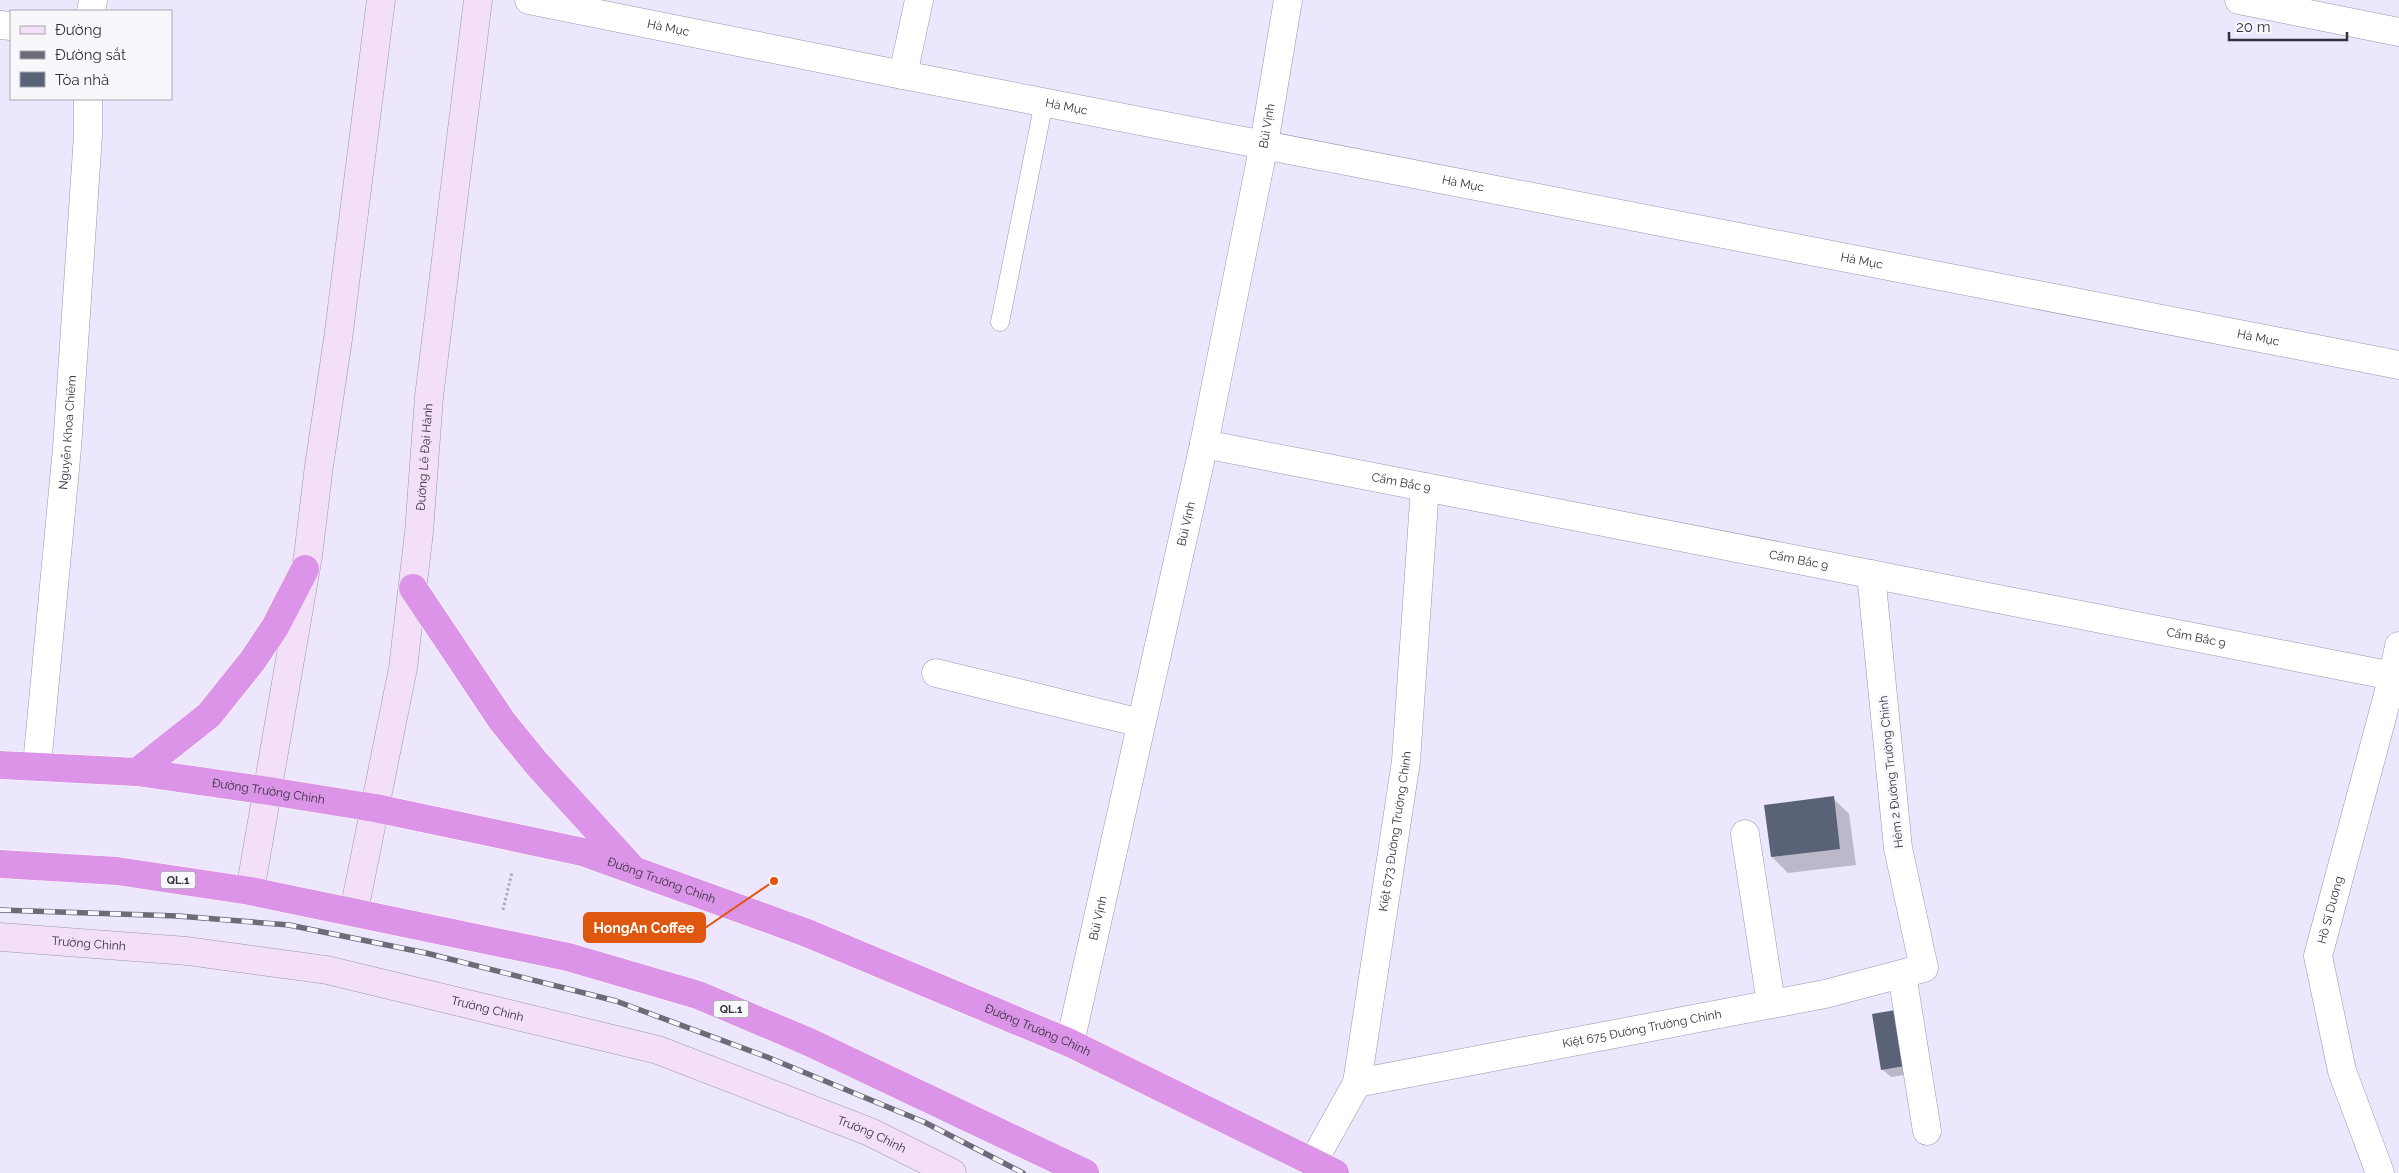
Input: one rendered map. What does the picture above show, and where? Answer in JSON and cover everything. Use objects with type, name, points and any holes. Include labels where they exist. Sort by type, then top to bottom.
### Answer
[{"type":"highway","points":[[137,772],[209,715],[253,660],[275,627],[305,569]]},
{"type":"highway","points":[[413,588],[502,721],[537,764],[633,869]]},
{"type":"highway","name":"Đường Trường Chinh","points":[[0,765],[37,765],[137,772],[269,791],[375,808],[520,837],[583,852],[807,933],[1070,1043],[1324,1168]]},
{"type":"highway","name":"QL.1","points":[[0,864],[117,871],[250,891],[354,911],[568,957],[698,995],[809,1042],[1085,1173]]},
{"type":"main road","points":[[250,891],[269,791],[305,569],[338,339],[381,0]]},
{"type":"main road","name":"Đường Lê Đại Hành","points":[[354,911],[403,668],[413,588],[429,397],[478,0]]},
{"type":"main road","name":"Trường Chinh","points":[[0,937],[187,951],[326,970],[658,1050],[870,1132],[952,1173]]},
{"type":"street","name":"Hà Mục","points":[[530,0],[903,75],[2399,365]]},
{"type":"street","points":[[903,75],[919,0]]},
{"type":"street","name":"Bùi Vịnh","points":[[1070,1043],[1204,444],[1264,144],[1288,0]]},
{"type":"street","points":[[2239,0],[2399,32]]},
{"type":"street","name":"Nguyễn Khoa Chiêm","points":[[37,765],[67,448],[88,135],[88,100]]},
{"type":"street","name":"Cẩm Bắc 9","points":[[1204,444],[2393,676]]},
{"type":"street","name":"Kiệt 673 Đường Trường Chinh","points":[[1324,1168],[1357,1083],[1406,761],[1425,488]]},
{"type":"street","name":"Hẻm 2 Đường Trường Chinh","points":[[1871,574],[1898,848],[1913,971],[1927,1131]]},
{"type":"street","name":"Hồ Sĩ Dương","points":[[2380,1173],[2342,1071],[2318,956],[2393,676],[2399,646]]},
{"type":"street","points":[[936,673],[1141,723]]},
{"type":"street","points":[[1745,834],[1770,1004]]},
{"type":"street","name":"Kiệt 675 Đường Trường Chinh","points":[[1357,1083],[1825,994],[1913,971]]},
{"type":"lane","points":[[1000,322],[1044,102]]},
{"type":"path","points":[[496,942],[520,837]]},
{"type":"building","points":[[1834,796],[1840,849],[1771,857],[1764,805]]},
{"type":"building","points":[[1901,1009],[1911,1065],[1881,1070],[1872,1014]]},
{"type":"railway","points":[[0,910],[178,916],[289,925],[426,953],[616,1001],[767,1057],[924,1122],[1023,1173]]},
{"type":"place","name":"HongAn Coffee","points":[[774,881]]}]
